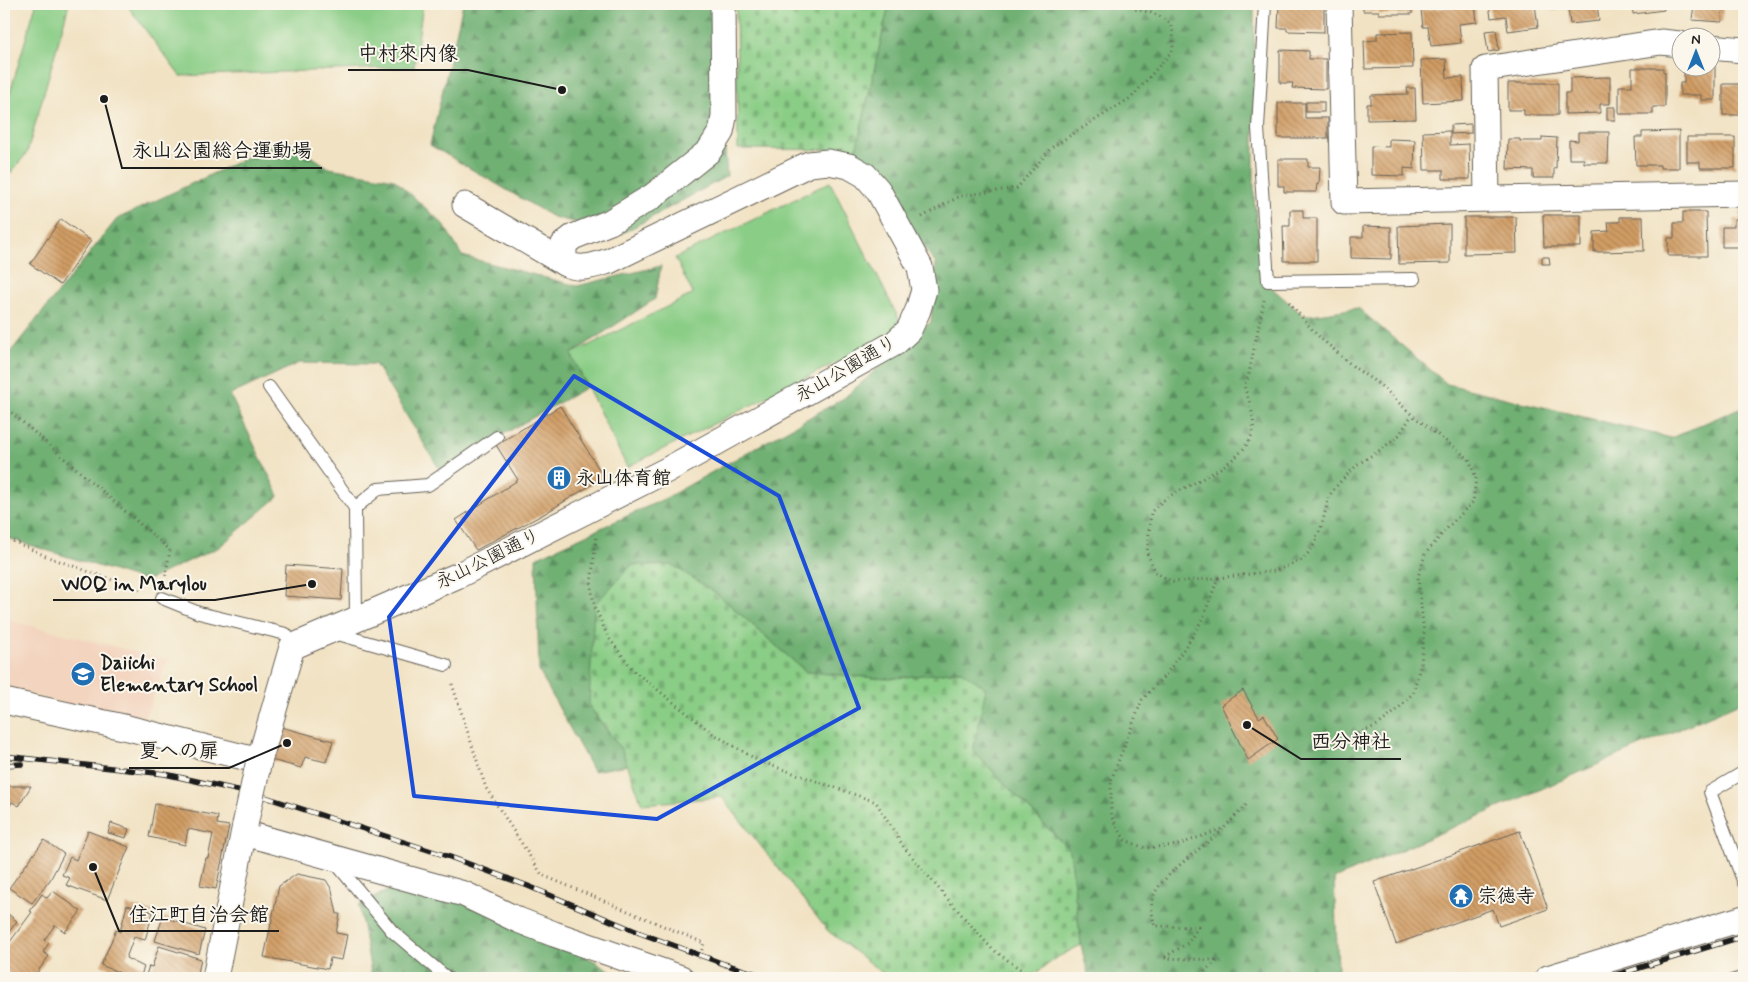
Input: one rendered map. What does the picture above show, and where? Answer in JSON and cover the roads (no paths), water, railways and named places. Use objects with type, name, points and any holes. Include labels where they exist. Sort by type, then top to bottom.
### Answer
[{"type":"street","points":[[564,263],[564,244],[573,237],[610,222],[653,196],[709,151],[721,132],[724,117],[723,4]]},
{"type":"street","points":[[1339,4],[1344,202],[1744,194]]},
{"type":"street","points":[[1487,199],[1485,69],[1661,42],[1670,43]]},
{"type":"street","points":[[1720,48],[1744,50]]},
{"type":"street","name":"永山公園通り","points":[[292,647],[459,575],[586,511],[667,470],[895,343],[909,330],[924,290],[920,267],[878,190],[865,175],[849,166],[828,162],[810,164],[609,261],[583,268],[572,267],[564,263]]},
{"type":"street","points":[[465,205],[564,263]]},
{"type":"street","points":[[215,978],[259,763],[292,647]]},
{"type":"street","points":[[4,701],[128,728],[259,763]]},
{"type":"street","points":[[245,829],[331,857],[464,894],[518,920],[554,934],[681,978]]},
{"type":"street","points":[[1548,978],[1744,918]]},
{"type":"lane","points":[[1264,4],[1258,128],[1270,281],[1414,279]]},
{"type":"lane","points":[[269,387],[355,508],[356,620]]},
{"type":"lane","points":[[355,508],[378,489],[428,486],[497,437]]},
{"type":"lane","points":[[162,598],[199,613],[286,634],[292,647]]},
{"type":"lane","points":[[329,632],[446,665]]},
{"type":"lane","points":[[1744,772],[1710,792],[1744,883]]},
{"type":"lane","points":[[331,857],[392,931],[447,978]]},
{"type":"railway","points":[[4,756],[165,774],[259,795],[450,857],[528,886],[640,933],[724,964],[769,978]]},
{"type":"railway","points":[[4,765],[22,764]]},
{"type":"railway","points":[[1606,978],[1744,936]]},
{"type":"place","name":"中村來内像","points":[[562,90]]},
{"type":"place","name":"永山公園総合運動場","points":[[104,99]]},
{"type":"place","name":"永山体育館","points":[[559,478]]},
{"type":"place","name":"WOQ in Marylou","points":[[312,584]]},
{"type":"place","name":"Daiichi Elementary School","points":[[83,674]]},
{"type":"place","name":"西分神社","points":[[1247,725]]},
{"type":"place","name":"夏への扉","points":[[287,743]]},
{"type":"place","name":"住江町自治会館","points":[[93,867]]},
{"type":"place","name":"宗徳寺","points":[[1461,896]]}]
